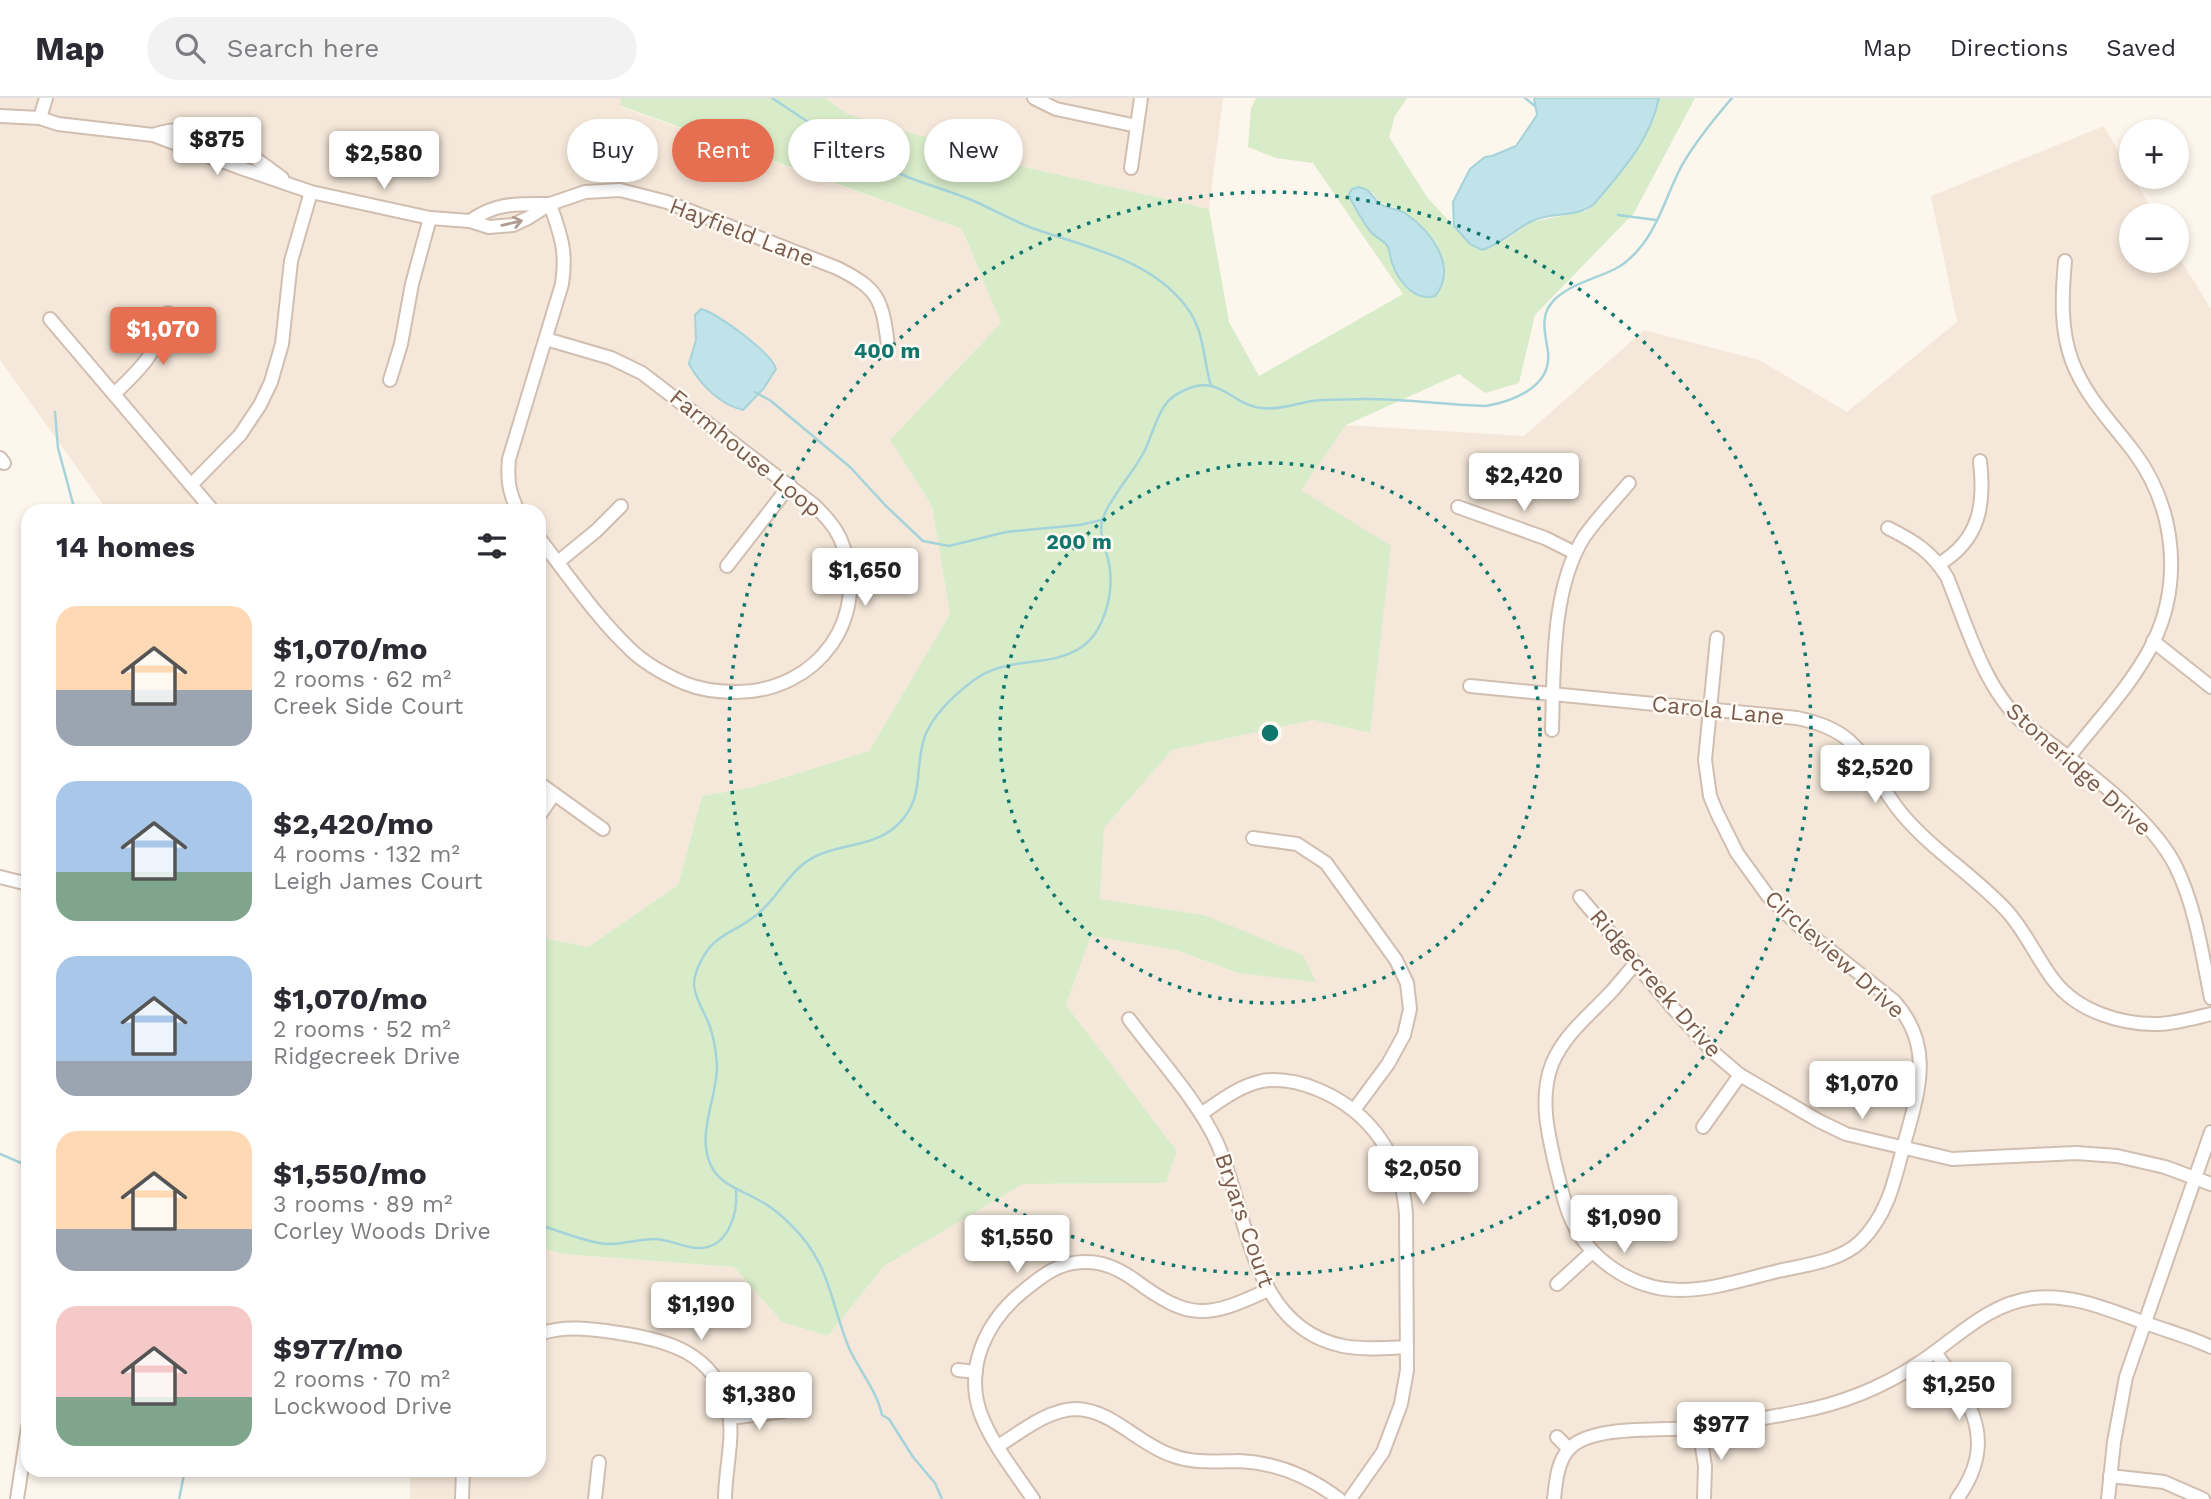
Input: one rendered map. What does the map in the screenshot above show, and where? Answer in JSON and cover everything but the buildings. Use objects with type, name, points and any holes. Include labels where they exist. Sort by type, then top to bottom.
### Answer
[{"type":"street","points":[[40,118],[46,98]]},
{"type":"street","points":[[1034,98],[1056,109],[1137,126]]},
{"type":"street","points":[[1131,168],[1141,98]]},
{"type":"street","name":"Hayfield Lane","points":[[0,116],[40,118],[66,125],[153,135],[311,192],[430,218],[470,221],[489,227],[513,225],[550,204],[584,192],[620,190],[667,202],[837,268],[860,280],[872,289],[884,314],[888,345]]},
{"type":"street","name":"Hayfield Lane","points":[[153,135],[169,129],[198,131],[222,137],[292,186]]},
{"type":"street","points":[[191,485],[240,435],[260,405],[271,382],[282,344],[291,261],[311,192]]},
{"type":"street","name":"Hayfield Lane","points":[[470,221],[485,210],[510,204],[550,204]]},
{"type":"street","points":[[515,504],[507,478],[509,458],[562,284],[566,261],[563,241],[550,204]]},
{"type":"street","points":[[390,380],[401,344],[411,284],[430,218]]},
{"type":"street","points":[[2065,261],[2063,310],[2066,341],[2072,362],[2087,391],[2146,469],[2161,500],[2171,546],[2170,583],[2154,641],[2128,682],[2068,758]]},
{"type":"street","points":[[114,394],[152,355],[168,313]]},
{"type":"street","points":[[50,319],[208,504]]},
{"type":"street","name":"Farmhouse Loop","points":[[545,339],[611,358],[642,373],[790,485],[821,512],[839,537],[846,556],[850,587],[848,608],[827,652],[814,666],[797,677],[768,689],[738,692],[698,688],[647,662],[632,651],[546,547]]},
{"type":"street","points":[[1939,564],[1960,547],[1979,517],[1982,499],[1980,461]]},
{"type":"street","points":[[1552,730],[1559,608],[1566,575],[1575,553],[1596,521],[1629,483]]},
{"type":"street","points":[[727,566],[790,485]]},
{"type":"street","points":[[558,562],[621,506]]},
{"type":"street","points":[[1458,507],[1545,538],[1575,553]]},
{"type":"street","name":"Stoneridge Drive","points":[[1888,528],[1920,544],[1939,564],[2000,697],[2020,720],[2127,806],[2149,828],[2175,865],[2192,908],[2211,998]]},
{"type":"street","name":"Circleview Drive","points":[[1636,963],[1611,992],[1581,1020],[1561,1047],[1550,1069],[1545,1101],[1545,1118],[1566,1206],[1576,1229],[1592,1252],[1604,1263],[1632,1279],[1656,1287],[1680,1290],[1729,1283],[1829,1258],[1855,1246],[1882,1215],[1892,1192],[1920,1086],[1918,1049],[1910,1023],[1894,1001],[1782,911],[1751,876],[1737,853],[1710,796],[1705,760],[1717,638]]},
{"type":"street","points":[[2154,641],[2211,687]]},
{"type":"street","name":"Carola Lane","points":[[1470,686],[1709,708],[1797,718],[1828,725],[1843,735],[1864,757],[1902,815],[2007,911],[2068,998],[2089,1010],[2157,1024],[2211,1014]]},
{"type":"street","points":[[546,788],[603,829]]},
{"type":"street","points":[[546,806],[554,794]]},
{"type":"street","points":[[1253,838],[1297,844],[1326,863],[1396,960],[1408,983],[1410,1009],[1404,1035],[1388,1064],[1354,1110]]},
{"type":"street","points":[[0,877],[21,882]]},
{"type":"street","name":"Ridgecreek Drive","points":[[1580,897],[1706,1045],[1740,1075],[1846,1134],[1936,1157],[1969,1160],[2101,1154],[2148,1162],[2211,1184]]},
{"type":"street","name":"Bryars Court","points":[[1129,1019],[1201,1114],[1224,1161],[1268,1290],[1280,1308],[1292,1321],[1313,1336],[1329,1343],[1362,1348],[1407,1347]]},
{"type":"street","points":[[1703,1127],[1740,1075]]},
{"type":"street","points":[[1201,1114],[1243,1087],[1261,1082],[1279,1080],[1306,1085],[1331,1095],[1354,1110],[1380,1137],[1401,1177],[1405,1195],[1405,1387],[1396,1420],[1382,1452],[1350,1499]]},
{"type":"street","points":[[2108,1499],[2121,1402],[2144,1322],[2211,1132]]},
{"type":"street","points":[[1557,1284],[1592,1252]]},
{"type":"street","points":[[1033,1499],[998,1446],[980,1412],[976,1372],[981,1346],[988,1330],[1009,1303],[1039,1278],[1062,1265],[1087,1262],[1112,1267],[1168,1303],[1193,1311],[1227,1308],[1268,1290]]},
{"type":"street","points":[[1554,1499],[1559,1468],[1569,1449],[1584,1438],[1614,1433],[1699,1428],[1831,1404],[1882,1385],[1935,1352],[1983,1316],[2019,1300],[2063,1298],[2079,1301],[2211,1347]]},
{"type":"street","points":[[546,1332],[571,1327],[647,1338],[679,1347],[698,1360],[713,1377],[724,1396],[730,1418],[725,1499]]},
{"type":"street","points":[[1935,1352],[1968,1399],[1976,1424],[1975,1461],[1970,1477],[1957,1499]]},
{"type":"street","points":[[958,1370],[976,1372]]},
{"type":"street","points":[[998,1446],[1053,1413],[1070,1409],[1087,1410],[1104,1416],[1140,1440],[1171,1456],[1196,1461],[1240,1461],[1274,1466],[1307,1478],[1339,1499]]},
{"type":"street","points":[[730,1418],[784,1411]]},
{"type":"street","points":[[1699,1428],[1705,1466],[1704,1499]]},
{"type":"street","points":[[1557,1437],[1569,1449]]},
{"type":"street","points":[[595,1499],[599,1462]]},
{"type":"street","points":[[17,1499],[21,1473]]},
{"type":"street","points":[[2110,1476],[2164,1482],[2203,1499]]},
{"type":"street","points":[[462,1499],[463,1477]]},
{"type":"shaded area","points":[[0,98],[620,98],[621,107],[655,119],[567,119],[567,182],[658,182],[658,120],[672,125],[672,182],[774,182],[774,162],[788,167],[788,182],[831,182],[962,229],[1001,323],[890,440],[932,506],[950,614],[869,751],[753,787],[702,796],[678,885],[588,947],[546,938],[546,504],[103,504],[0,360]]},
{"type":"shaded area","points":[[825,98],[1223,98],[1209,209],[1023,166],[1023,119],[924,119],[924,137],[910,133],[910,119],[865,119],[848,114]]},
{"type":"shaded area","points":[[2104,126],[2119,152],[2119,189],[2140,189],[2148,203],[2119,203],[2119,273],[2189,273],[2211,309],[2211,1499],[410,1499],[410,1477],[546,1477],[546,1249],[563,1254],[734,1267],[782,1322],[828,1336],[884,1266],[1023,1184],[1166,1183],[1177,1151],[1066,1005],[1091,936],[1176,950],[1238,973],[1204,915],[1100,899],[1104,828],[1172,750],[1313,720],[1369,733],[1300,490],[1346,425],[1524,436],[1644,330],[1759,360],[1847,412],[1957,322],[1931,196]]},
{"type":"green space","points":[[620,98],[825,98],[848,114],[865,119],[788,119],[788,166],[774,161],[774,119],[672,119],[672,124],[621,106]]},
{"type":"green space","points":[[1256,98],[1407,98],[1395,116],[1389,137],[1427,197],[1470,244],[1504,241],[1531,222],[1586,211],[1624,168],[1642,142],[1659,98],[1695,98],[1634,213],[1535,315],[1519,383],[1485,393],[1459,374],[1346,425],[1301,490],[1391,546],[1370,733],[1313,720],[1172,750],[1104,828],[1100,899],[1204,915],[1303,955],[1316,982],[1238,973],[1176,950],[1091,936],[1066,1005],[1177,1151],[1166,1183],[1023,1184],[884,1266],[828,1336],[782,1322],[734,1267],[563,1254],[546,1249],[546,938],[588,947],[678,885],[702,796],[753,787],[869,751],[950,614],[932,506],[890,440],[1001,323],[962,229],[832,182],[910,182],[910,133],[924,137],[924,182],[1023,182],[1023,166],[1209,209],[1229,322],[1259,376],[1403,294],[1313,163],[1276,158],[1248,147],[1251,108]],"holes":[[[1372,192],[1383,203],[1398,209],[1423,230],[1440,255],[1445,270],[1439,291],[1413,293],[1395,271],[1388,248],[1382,239],[1373,235],[1351,200]]]},
{"type":"water","points":[[1534,98],[1659,98],[1642,142],[1594,204],[1579,212],[1538,219],[1482,250],[1470,244],[1454,226],[1453,202],[1470,169],[1485,157],[1516,146],[1537,115]]},
{"type":"water","points":[[1358,187],[1368,191],[1382,205],[1405,213],[1432,239],[1443,261],[1444,273],[1442,285],[1435,296],[1420,296],[1403,282],[1392,263],[1388,247],[1368,228],[1351,200],[1349,194],[1352,189]]},
{"type":"water","points":[[701,309],[743,334],[765,353],[776,369],[764,388],[743,410],[726,404],[712,393],[689,364],[696,340],[695,315]]},
{"type":"waterway","points":[[772,98],[839,142],[892,170],[974,201],[1032,228],[1110,254],[1147,272],[1179,298],[1194,319],[1211,386]]},
{"type":"waterway","points":[[1525,98],[1535,106]]},
{"type":"waterway","points":[[942,1499],[935,1483],[913,1457],[889,1419],[882,1415],[872,1389],[849,1348],[821,1267],[803,1238],[777,1212],[723,1180],[714,1171],[708,1158],[706,1132],[717,1065],[711,1029],[694,985],[701,960],[714,942],[760,912],[806,862],[826,852],[866,842],[885,834],[904,818],[915,795],[922,748],[929,728],[945,705],[974,680],[1001,667],[1057,658],[1070,653],[1083,646],[1097,631],[1106,611],[1111,580],[1101,534],[1103,518],[1111,501],[1141,457],[1159,415],[1172,398],[1185,390],[1207,385],[1252,406],[1268,408],[1317,400],[1361,399],[1486,406],[1519,396],[1537,383],[1548,364],[1544,322],[1550,305],[1571,288],[1619,267],[1640,247],[1654,226],[1686,158],[1732,98]]},
{"type":"waterway","points":[[1618,215],[1656,220]]},
{"type":"waterway","points":[[755,392],[771,401],[850,467],[923,541],[949,546],[1006,532],[1079,525],[1102,520]]},
{"type":"waterway","points":[[55,412],[58,448],[73,504]]},
{"type":"waterway","points":[[0,1154],[21,1163]]},
{"type":"waterway","points":[[546,1227],[606,1244],[654,1239],[696,1248],[707,1247],[716,1243],[729,1229],[735,1209],[736,1190]]},
{"type":"waterway","points":[[179,1499],[184,1477]]}]
